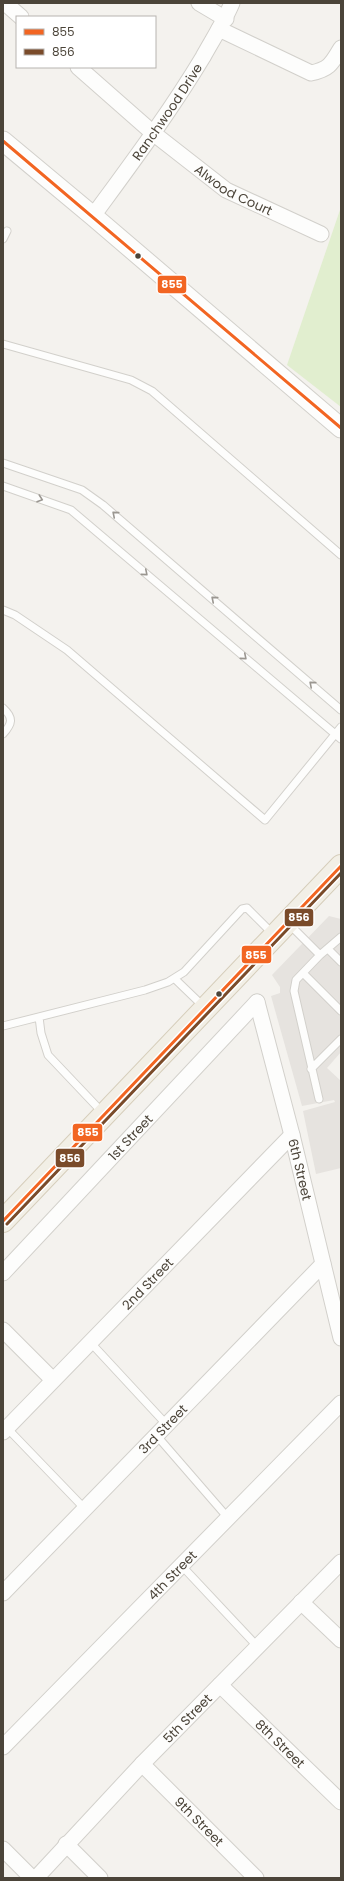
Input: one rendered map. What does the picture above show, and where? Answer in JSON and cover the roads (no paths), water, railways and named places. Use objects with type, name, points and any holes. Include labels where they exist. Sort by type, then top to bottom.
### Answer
[{"type":"main road","points":[[3,1221],[341,866]]},
{"type":"street","points":[[5,3],[20,16]]},
{"type":"street","points":[[199,3],[222,24],[312,73],[323,70],[331,64],[341,48]]},
{"type":"street","name":"Ranchwood Drive","points":[[94,216],[154,132],[194,71],[222,24],[232,3]]},
{"type":"street","name":"Alwood Court","points":[[79,68],[154,132],[226,190],[321,234]]},
{"type":"street","points":[[3,141],[94,216],[341,428]]},
{"type":"street","name":"6th Street","points":[[257,1002],[292,1135],[341,1338]]},
{"type":"street","name":"1st Street","points":[[3,1273],[257,1002]]},
{"type":"street","name":"2nd Street","points":[[5,1430],[292,1135]]},
{"type":"street","name":"3rd Street","points":[[3,1593],[323,1264]]},
{"type":"street","points":[[3,1330],[53,1380]]},
{"type":"street","name":"4th Street","points":[[3,1747],[181,1565],[229,1519],[341,1403]]},
{"type":"street","name":"5th Street","points":[[36,1878],[142,1764],[341,1562]]},
{"type":"street","points":[[301,1602],[341,1640]]},
{"type":"street","name":"8th Street","points":[[220,1685],[341,1802]]},
{"type":"street","name":"9th Street","points":[[142,1764],[256,1878]]},
{"type":"street","points":[[66,1844],[100,1878]]},
{"type":"street","points":[[3,1849],[32,1878]]},
{"type":"lane","points":[[3,239],[7,231]]},
{"type":"lane","points":[[3,344],[131,380],[152,392],[341,555]]},
{"type":"lane","points":[[3,463],[82,490],[103,505],[341,710]]},
{"type":"lane","points":[[3,486],[71,510],[338,736]]},
{"type":"lane","points":[[3,610],[15,615],[67,650],[265,820],[338,736],[341,727]]},
{"type":"lane","points":[[3,708],[8,712],[12,720],[11,724],[3,734]]},
{"type":"lane","points":[[3,1026],[145,990],[175,979],[184,972],[242,909],[247,908],[320,955]]},
{"type":"lane","points":[[319,1099],[294,991],[296,980],[320,955],[341,937]]},
{"type":"lane","points":[[328,949],[341,962]]},
{"type":"lane","points":[[303,973],[341,1012]]},
{"type":"lane","points":[[175,979],[206,1008]]},
{"type":"lane","points":[[39,1017],[41,1033],[48,1055],[104,1115]]},
{"type":"lane","points":[[311,1069],[341,1039]]},
{"type":"lane","points":[[90,1342],[167,1425]]},
{"type":"lane","points":[[5,1430],[85,1509]]},
{"type":"lane","points":[[157,1436],[229,1519]]},
{"type":"lane","points":[[181,1565],[257,1646]]}]
